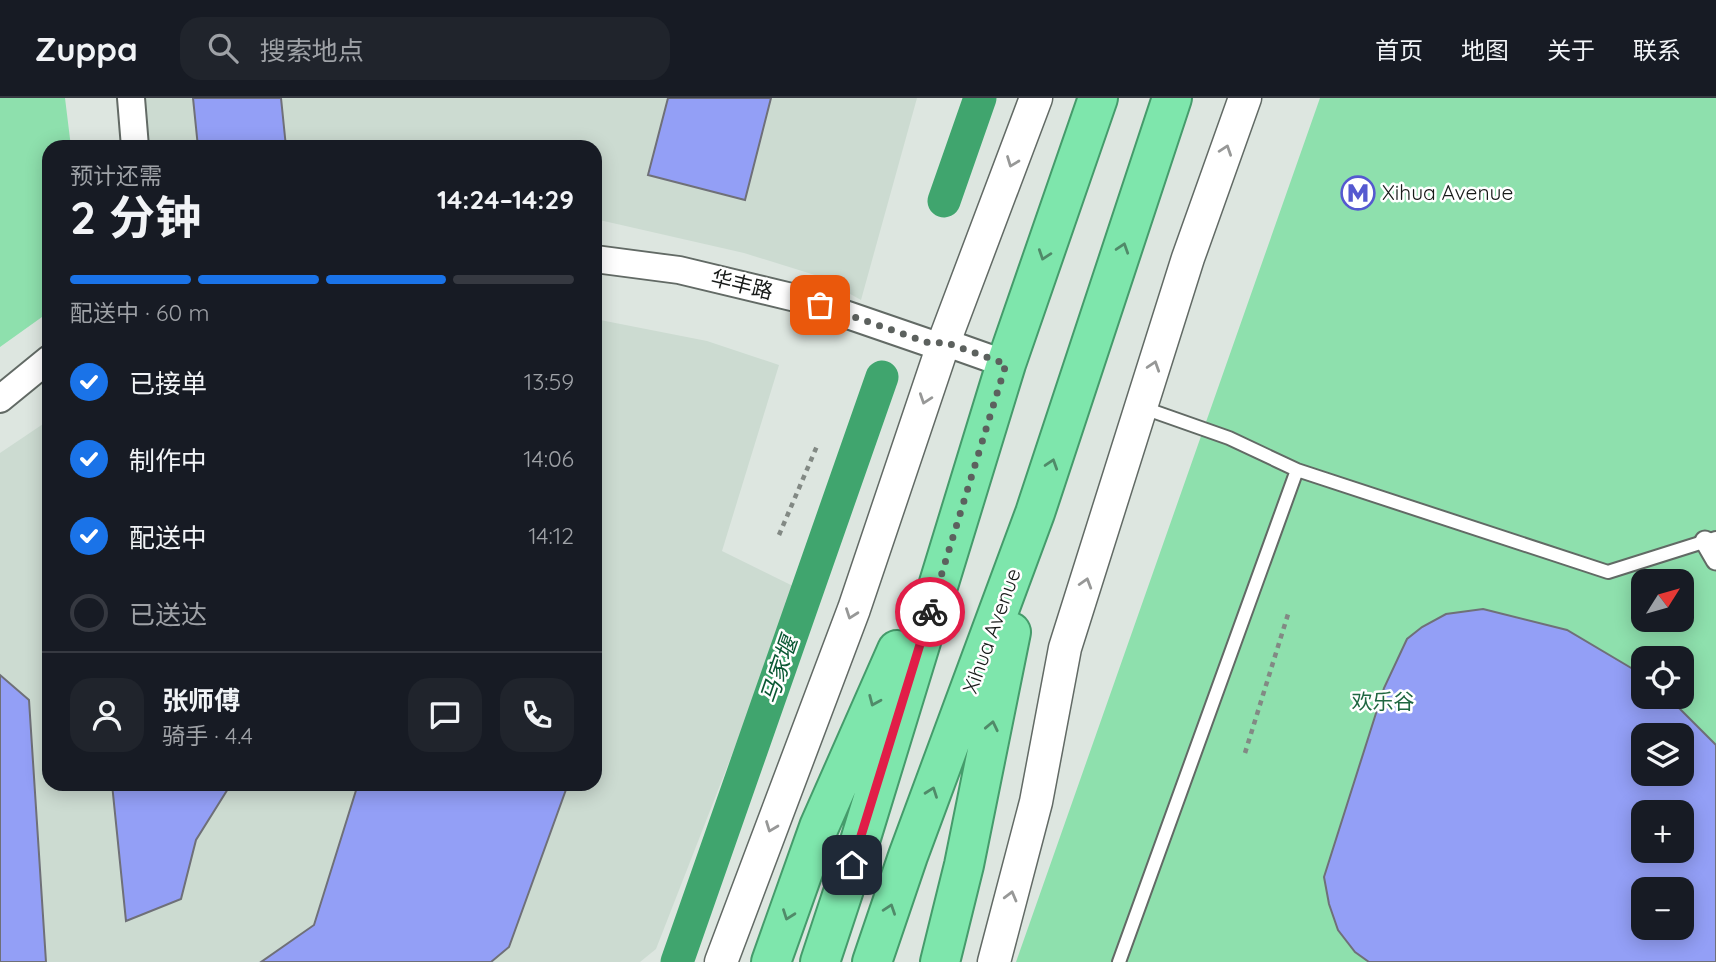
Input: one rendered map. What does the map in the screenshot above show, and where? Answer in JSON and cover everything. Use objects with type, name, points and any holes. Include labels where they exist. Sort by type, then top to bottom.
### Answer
[{"type":"highway","points":[[820,962],[860,841],[1006,364],[1098,98]]},
{"type":"highway","name":"Xihua Avenue","points":[[872,962],[908,856],[1035,513],[1172,98]]},
{"type":"highway","points":[[771,962],[820,827],[970,481]]},
{"type":"highway","points":[[940,962],[964,865],[1035,513]]},
{"type":"street","points":[[131,98],[134,140]]},
{"type":"street","points":[[721,962],[853,608],[944,342],[1035,98]]},
{"type":"street","points":[[1156,146],[1185,98]]},
{"type":"street","points":[[994,962],[1036,802],[1065,648],[1188,258],[1245,98]]},
{"type":"street","name":"华丰路","points":[[602,260],[692,273],[804,300],[932,344],[944,342],[1006,364]]},
{"type":"street","points":[[0,399],[42,365]]},
{"type":"street","points":[[1710,539],[1716,560]]},
{"type":"lane","points":[[1141,407],[1229,438],[1297,470],[1608,572],[1710,539]]},
{"type":"lane","points":[[1119,962],[1297,470]]},
{"type":"path","points":[[779,535],[817,446]]},
{"type":"path","points":[[1245,753],[1289,611]]},
{"type":"shaded area","points":[[144,98],[917,98],[861,300],[818,276],[744,253],[602,221],[602,140],[146,140]]},
{"type":"shaded area","points":[[602,320],[707,341],[779,365],[722,551],[797,588],[656,949],[640,962],[0,962],[0,453],[42,425],[42,791],[602,791]]},
{"type":"green space","points":[[0,98],[65,98],[70,140],[42,140],[42,317],[0,347]]},
{"type":"green space","name":"欢乐谷","points":[[1320,98],[1716,98],[1716,962],[1016,962]]},
{"type":"building","points":[[193,98],[281,98],[285,140],[197,140]]},
{"type":"building","points":[[668,98],[771,98],[745,200],[648,175]]},
{"type":"building","points":[[1483,609],[1567,630],[1631,668],[1631,709],[1680,709],[1694,723],[1716,745],[1716,962],[1369,962],[1355,952],[1338,930],[1324,877],[1384,688],[1407,639],[1446,614]]},
{"type":"building","points":[[0,675],[29,700],[46,962],[0,962]]},
{"type":"building","points":[[113,791],[227,791],[196,840],[181,899],[126,921]]},
{"type":"building","points":[[356,791],[565,791],[509,947],[491,962],[261,962],[314,925]]},
{"type":"waterway","name":"马家堰","points":[[944,201],[980,98]]},
{"type":"waterway","name":"马家堰","points":[[677,962],[882,377]]},
{"type":"way so far","points":[[820,305],[932,344],[944,342],[1006,364],[930,612]]},
{"type":"place","name":"Xihua Avenue","points":[[1358,193]]},
{"type":"route","points":[[852,865],[930,612]]}]
